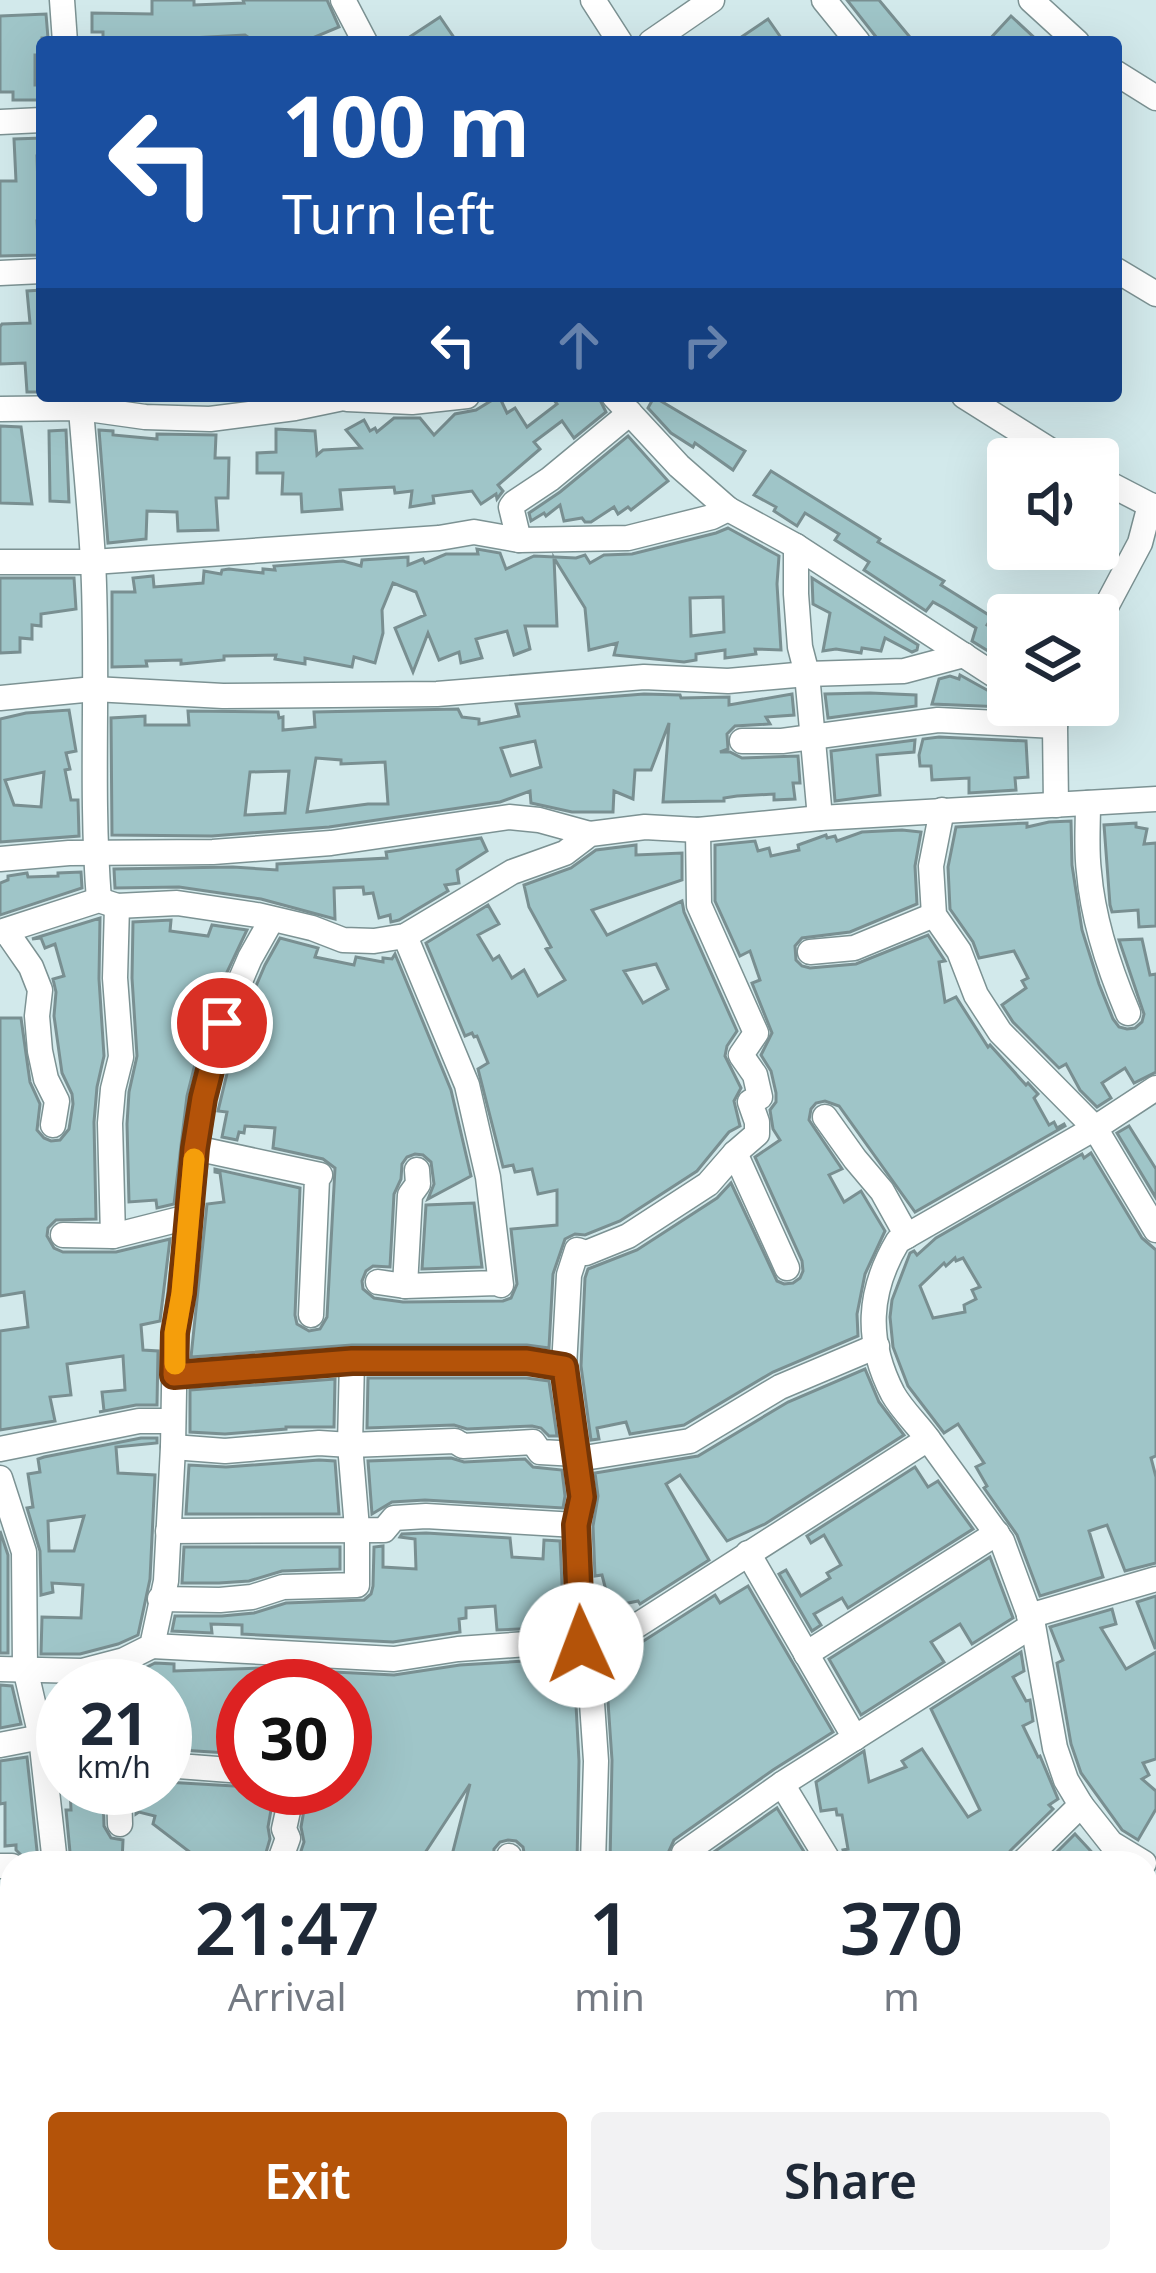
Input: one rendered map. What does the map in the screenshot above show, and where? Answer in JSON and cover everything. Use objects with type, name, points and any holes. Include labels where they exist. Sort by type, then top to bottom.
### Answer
[{"type":"street","points":[[62,0],[65,36]]},
{"type":"street","points":[[343,0],[362,36]]},
{"type":"street","points":[[592,0],[616,36]]},
{"type":"street","points":[[660,36],[712,0]]},
{"type":"street","points":[[824,0],[852,36]]},
{"type":"street","points":[[1031,0],[1070,36]]},
{"type":"street","points":[[1122,77],[1156,98]]},
{"type":"street","points":[[0,122],[36,120]]},
{"type":"street","points":[[0,273],[36,271]]},
{"type":"street","points":[[1122,273],[1156,295]]},
{"type":"street","points":[[81,402],[93,562],[95,851],[108,903],[121,1057],[110,1123],[112,1236]]},
{"type":"street","points":[[0,409],[81,402],[145,417],[210,419],[323,402]]},
{"type":"street","points":[[974,402],[1031,438]]},
{"type":"street","points":[[519,540],[514,503],[550,479],[622,405],[679,466],[728,509],[796,546],[987,670]]},
{"type":"street","points":[[1114,594],[1153,506],[1119,489]]},
{"type":"street","points":[[0,562],[93,562],[473,532],[519,540],[628,538],[728,509]]},
{"type":"street","points":[[796,546],[800,646],[807,674],[820,818]]},
{"type":"street","points":[[0,698],[94,689],[223,696],[379,696],[644,677],[728,681],[904,671],[964,655]]},
{"type":"street","points":[[742,741],[782,741],[987,718]]},
{"type":"street","points":[[1051,726],[1056,805]]},
{"type":"street","points":[[0,860],[95,851],[213,852],[332,843],[509,817],[590,834],[1156,799]]},
{"type":"street","points":[[1088,803],[1088,871],[1099,935],[1128,1013]]},
{"type":"street","points":[[943,810],[931,866],[934,915],[959,951],[976,995],[1000,1032],[1095,1128],[1156,1230]]},
{"type":"street","points":[[593,1851],[596,1761],[581,1645],[576,1525],[582,1497],[564,1367],[569,1275],[577,1250],[586,1252],[628,1237],[708,1184],[758,1134],[750,1102],[760,1097],[755,1075],[741,1054],[756,1033],[699,905],[698,830]]},
{"type":"street","points":[[53,1124],[57,1101],[40,1052],[40,990],[31,968],[3,932],[108,903],[177,903],[272,919],[343,940],[405,936],[512,872],[566,853],[590,834]]},
{"type":"street","points":[[810,952],[854,948],[934,915]]},
{"type":"street","points":[[152,1646],[166,1581],[175,1333],[203,1098],[222,1023],[272,919]]},
{"type":"street","points":[[378,1282],[501,1285],[488,1177],[467,1085],[405,936]]},
{"type":"street","points":[[1124,1851],[1111,1843],[1066,1780],[1055,1748],[1031,1620],[997,1533],[894,1395],[877,1346],[873,1298],[883,1266],[898,1241],[1156,1088]]},
{"type":"street","points":[[825,1117],[882,1191],[907,1236]]},
{"type":"street","points":[[195,1148],[320,1175],[311,1315]]},
{"type":"street","points":[[735,1153],[787,1268]]},
{"type":"street","points":[[405,1286],[410,1195],[418,1184],[417,1170]]},
{"type":"street","points":[[63,1235],[112,1236],[188,1216]]},
{"type":"street","points":[[0,1449],[140,1420],[225,1451],[319,1443],[533,1442],[540,1452],[578,1456],[690,1441],[780,1387],[877,1346]]},
{"type":"street","points":[[174,1375],[352,1361],[527,1361],[564,1367]]},
{"type":"street","points":[[160,1599],[220,1600],[283,1587],[357,1585],[350,1445],[352,1361]]},
{"type":"street","points":[[13,1668],[82,1671],[124,1660],[152,1646],[394,1659],[541,1643],[600,1645],[928,1439]]},
{"type":"street","points":[[0,1478],[24,1552],[13,1668],[36,1725]]},
{"type":"street","points":[[168,1531],[384,1530],[394,1518],[426,1516],[576,1525]]},
{"type":"street","points":[[806,1654],[997,1533]]},
{"type":"street","points":[[748,1553],[855,1738]]},
{"type":"street","points":[[687,1851],[1031,1620],[1156,1579]]},
{"type":"street","points":[[279,1659],[280,1654]]},
{"type":"street","points":[[0,1744],[36,1738]]},
{"type":"street","points":[[782,1784],[823,1851]]},
{"type":"street","points":[[1034,1851],[1081,1805]]},
{"type":"street","points":[[48,1815],[51,1851]]},
{"type":"street","points":[[120,1815],[120,1824]]},
{"type":"street","points":[[283,1851],[287,1815]]},
{"type":"building","points":[[152,0],[194,0],[194,5],[327,0],[339,27],[317,36],[103,36],[103,32],[92,32],[92,13],[152,14]]},
{"type":"building","points":[[847,0],[879,0],[909,36],[875,36]]},
{"type":"building","points":[[46,14],[48,36],[36,36],[36,100],[13,100],[13,92],[0,92],[0,16]]},
{"type":"building","points":[[1011,16],[1033,36],[993,36]]},
{"type":"building","points":[[440,17],[453,36],[411,36]]},
{"type":"building","points":[[768,19],[780,36],[743,36]]},
{"type":"building","points":[[36,138],[36,255],[0,256],[0,181],[16,181],[14,139]]},
{"type":"building","points":[[36,290],[36,392],[27,392],[25,363],[0,364],[2,324],[30,323],[27,291]]},
{"type":"building","points":[[489,402],[502,402],[507,413],[515,408],[527,427],[556,402],[601,402],[606,412],[574,438],[562,421],[534,442],[540,449],[498,485],[503,491],[497,499],[496,494],[481,504],[472,491],[433,496],[434,503],[410,507],[412,491],[395,493],[394,487],[340,490],[342,509],[302,512],[301,494],[282,494],[283,473],[257,473],[257,453],[276,452],[276,429],[315,431],[317,455],[323,450],[361,448],[346,430],[364,420],[370,431],[375,428],[377,432],[394,418],[420,418],[434,435],[455,414]]},
{"type":"building","points":[[651,402],[662,402],[745,451],[733,470],[695,443],[693,447],[671,433],[648,408]]},
{"type":"building","points":[[0,426],[21,427],[32,504],[0,503]]},
{"type":"building","points":[[66,430],[69,502],[50,501],[49,431]]},
{"type":"building","points":[[99,430],[157,439],[157,434],[216,435],[215,458],[229,458],[228,498],[216,498],[218,530],[178,531],[177,512],[147,511],[146,539],[108,543]]},
{"type":"building","points":[[628,436],[668,481],[631,510],[628,507],[618,514],[614,507],[591,522],[582,518],[564,521],[560,505],[531,521],[529,513]]},
{"type":"building","points":[[771,471],[944,581],[941,585],[987,614],[987,650],[972,641],[976,628],[933,602],[926,611],[864,570],[869,562],[835,540],[839,534],[805,513],[797,526],[754,495]]},
{"type":"building","points":[[728,528],[779,556],[781,650],[755,649],[756,654],[725,658],[725,650],[696,654],[696,660],[684,662],[614,655],[617,643],[589,650],[585,608],[554,558],[557,626],[525,626],[530,649],[514,655],[507,631],[476,639],[482,658],[461,663],[459,652],[439,660],[428,633],[413,672],[395,628],[425,615],[416,592],[393,583],[382,610],[383,633],[375,663],[354,657],[352,667],[305,658],[305,664],[275,659],[276,655],[112,667],[112,592],[135,592],[133,578],[153,576],[154,587],[203,583],[204,571],[263,573],[263,569],[275,570],[274,566],[343,561],[361,566],[362,560],[408,557],[408,565],[446,554],[478,554],[477,549],[500,553],[506,569],[534,556],[585,555],[590,563],[604,555],[632,554]],"holes":[[[723,597],[724,632],[691,636],[690,598]]]},
{"type":"building","points":[[0,578],[74,578],[76,609],[41,614],[41,626],[32,625],[32,639],[20,638],[20,652],[0,653]]},
{"type":"building","points":[[812,578],[918,645],[917,650],[912,652],[885,638],[881,651],[823,651],[830,613],[813,604]]},
{"type":"building","points":[[960,675],[987,690],[987,706],[932,704],[939,679],[959,679]]},
{"type":"building","points":[[644,694],[729,697],[729,705],[792,694],[794,715],[766,717],[770,724],[735,726],[727,734],[728,749],[720,752],[742,758],[798,756],[800,783],[793,783],[795,799],[774,800],[774,794],[663,802],[669,723],[651,770],[635,770],[633,799],[614,791],[613,812],[572,812],[531,803],[530,791],[500,802],[329,827],[212,836],[112,835],[111,718],[145,716],[145,725],[189,725],[188,711],[278,712],[283,730],[315,727],[314,712],[458,709],[462,717],[479,719],[479,724],[519,716],[516,704]],"holes":[[[535,741],[541,767],[511,776],[501,748]],[[316,758],[341,760],[341,764],[385,762],[388,804],[307,812]],[[289,771],[285,813],[245,815],[250,772]]]},
{"type":"building","points":[[825,694],[916,695],[916,706],[828,718]]},
{"type":"building","points":[[69,710],[76,751],[66,753],[70,769],[65,770],[71,800],[78,800],[79,836],[0,842],[0,719]],"holes":[[[44,772],[41,807],[14,805],[5,780]]]},
{"type":"building","points":[[923,739],[1026,741],[1028,777],[1015,778],[1016,790],[969,793],[969,778],[932,780],[931,766],[920,766],[919,755]]},
{"type":"building","points":[[915,740],[914,752],[877,755],[880,795],[835,801],[831,751]]},
{"type":"building","points":[[1071,821],[1082,930],[1119,1027],[1135,1028],[1144,1014],[1119,940],[1142,939],[1150,975],[1156,974],[1156,1072],[1134,1083],[1125,1068],[1102,1083],[1111,1098],[1097,1107],[1080,1090],[1066,1064],[1059,1068],[1002,1005],[1026,988],[1022,981],[1028,978],[1014,951],[979,958],[950,909],[948,867],[956,827],[1027,823],[1027,827]]},
{"type":"building","points":[[1136,823],[1147,829],[1144,844],[1156,843],[1156,926],[1139,927],[1138,910],[1112,912],[1110,905],[1104,825]]},
{"type":"building","points":[[862,832],[921,832],[915,866],[917,904],[850,932],[802,938],[795,946],[796,960],[810,968],[856,964],[928,935],[945,961],[939,962],[945,1002],[956,997],[988,1047],[1038,1094],[1034,1098],[1049,1125],[1065,1126],[915,1212],[839,1106],[816,1103],[809,1120],[842,1169],[829,1175],[844,1202],[861,1191],[885,1231],[865,1274],[858,1336],[773,1372],[684,1425],[630,1434],[626,1422],[597,1428],[599,1439],[591,1440],[581,1366],[588,1269],[637,1250],[717,1198],[731,1183],[777,1281],[793,1283],[803,1271],[755,1157],[780,1140],[770,1110],[776,1093],[761,1055],[772,1033],[752,983],[760,980],[750,951],[740,956],[715,901],[715,845],[755,841],[758,851],[769,848],[771,856],[799,850],[798,845],[826,835],[837,841]]},
{"type":"building","points":[[481,838],[487,851],[457,870],[459,883],[445,885],[448,891],[391,922],[390,915],[379,918],[373,893],[364,894],[363,887],[334,888],[335,919],[261,899],[179,887],[115,888],[114,869],[277,870],[277,864],[387,858],[386,852]]},
{"type":"building","points":[[636,845],[636,855],[682,853],[682,880],[592,910],[607,935],[682,901],[737,1031],[725,1056],[741,1088],[734,1101],[740,1126],[729,1132],[697,1171],[620,1221],[565,1239],[553,1274],[549,1348],[352,1345],[191,1357],[207,1204],[224,1202],[220,1173],[215,1169],[300,1188],[295,1315],[297,1324],[309,1331],[320,1329],[327,1317],[335,1168],[323,1159],[273,1148],[275,1128],[245,1126],[237,1140],[222,1137],[227,1112],[218,1111],[238,1028],[280,938],[318,948],[315,957],[354,965],[356,957],[383,962],[395,954],[451,1090],[471,1176],[428,1199],[434,1184],[431,1162],[423,1155],[407,1157],[394,1194],[390,1267],[373,1266],[366,1271],[363,1289],[374,1298],[403,1302],[511,1298],[517,1284],[511,1229],[557,1225],[557,1190],[538,1194],[532,1169],[515,1172],[513,1165],[503,1167],[478,1069],[488,1063],[477,1036],[465,1036],[426,943],[488,905],[499,924],[478,935],[493,960],[499,956],[512,978],[524,970],[538,996],[565,980],[546,949],[551,947],[529,907],[524,885],[571,868],[596,850]],"holes":[[[656,964],[668,989],[643,1003],[624,971]]]},
{"type":"building","points":[[81,872],[82,888],[0,915],[0,883],[8,876]]},
{"type":"building","points":[[100,918],[104,1056],[94,1122],[96,1219],[56,1220],[47,1236],[63,1252],[116,1252],[170,1239],[160,1321],[141,1325],[143,1350],[158,1351],[157,1405],[99,1412],[104,1411],[102,1392],[125,1390],[123,1356],[67,1364],[71,1395],[50,1397],[55,1421],[0,1430],[0,1331],[28,1327],[24,1292],[0,1296],[0,1018],[21,1018],[30,1082],[40,1104],[37,1130],[44,1138],[60,1140],[69,1129],[73,1104],[62,1073],[54,1016],[53,979],[64,976],[55,944],[45,948],[41,938],[32,939]]},
{"type":"building","points":[[171,920],[170,931],[208,936],[212,925],[247,930],[212,1004],[198,1003],[196,1031],[203,1032],[187,1096],[174,1204],[157,1208],[156,1200],[129,1202],[127,1124],[137,1056],[133,922]]},
{"type":"building","points":[[1129,1126],[1156,1169],[1156,1198],[1117,1133]]},
{"type":"building","points":[[1091,1153],[1142,1238],[1156,1250],[1156,1456],[1151,1458],[1156,1477],[1156,1563],[1125,1571],[1107,1525],[1089,1531],[1103,1577],[1040,1596],[1017,1535],[984,1488],[976,1467],[984,1463],[958,1424],[944,1433],[908,1386],[893,1347],[890,1317],[910,1253],[917,1255],[936,1238],[1082,1154],[1084,1158]],"holes":[[[963,1258],[980,1287],[972,1290],[976,1299],[964,1305],[965,1312],[933,1318],[920,1286],[944,1263]]]},
{"type":"building","points":[[474,1203],[482,1267],[422,1269],[426,1205]]},
{"type":"building","points":[[865,1369],[879,1402],[904,1435],[765,1524],[727,1541],[680,1475],[666,1484],[709,1560],[640,1604],[614,1606],[616,1619],[597,1628],[596,1604],[609,1602],[602,1575],[595,1576],[595,1473],[698,1456],[788,1402]]},
{"type":"building","points":[[368,1378],[549,1381],[557,1436],[532,1426],[367,1428]]},
{"type":"building","points":[[335,1379],[334,1427],[190,1432],[190,1390]]},
{"type":"building","points":[[157,1438],[157,1443],[116,1447],[118,1473],[155,1475],[150,1579],[138,1635],[80,1654],[41,1654],[42,1617],[81,1618],[83,1585],[52,1583],[53,1592],[41,1595],[40,1551],[27,1508],[33,1507],[28,1474],[40,1472],[38,1459]],"holes":[[[84,1516],[74,1551],[49,1551],[48,1521]]]},
{"type":"building","points":[[451,1458],[464,1462],[525,1459],[533,1467],[562,1470],[563,1508],[425,1500],[392,1502],[372,1514],[368,1461]]},
{"type":"building","points":[[335,1461],[339,1514],[186,1514],[189,1465]]},
{"type":"building","points":[[915,1467],[928,1487],[938,1481],[973,1529],[848,1608],[842,1598],[814,1614],[821,1625],[812,1631],[779,1574],[786,1570],[801,1596],[830,1578],[827,1573],[841,1565],[824,1535],[811,1543],[807,1536]]},
{"type":"building","points":[[0,1531],[8,1555],[8,1653],[0,1653]]},
{"type":"building","points":[[426,1533],[510,1538],[512,1557],[543,1559],[544,1540],[560,1541],[564,1627],[497,1630],[495,1606],[466,1608],[466,1618],[459,1619],[460,1632],[393,1642],[242,1634],[242,1625],[211,1624],[212,1633],[172,1631],[175,1616],[222,1616],[286,1603],[364,1600],[373,1586],[374,1547],[383,1546],[383,1567],[416,1569],[415,1539],[400,1537]]},
{"type":"building","points":[[184,1547],[340,1547],[340,1569],[282,1571],[249,1581],[182,1583]]},
{"type":"building","points":[[990,1557],[1013,1618],[972,1644],[960,1624],[931,1642],[944,1662],[861,1715],[829,1659]]},
{"type":"building","points":[[748,1586],[833,1732],[674,1840],[669,1851],[610,1851],[612,1760],[601,1661],[628,1651],[715,1595],[720,1603]]},
{"type":"building","points":[[1156,1596],[1156,1648],[1155,1648],[1137,1602]]},
{"type":"building","points":[[1112,1609],[1116,1624],[1101,1628],[1126,1669],[1156,1652],[1156,1759],[1143,1763],[1149,1775],[1142,1779],[1156,1791],[1156,1809],[1138,1840],[1122,1830],[1081,1773],[1057,1663],[1063,1660],[1050,1627]]},
{"type":"building","points":[[1021,1652],[1024,1671],[1013,1677],[1026,1701],[1030,1700],[1033,1721],[1023,1726],[1058,1799],[1049,1805],[1053,1809],[1010,1851],[843,1851],[848,1849],[842,1815],[836,1809],[821,1811],[816,1782],[864,1751],[869,1782],[906,1767],[902,1761],[922,1749],[968,1817],[980,1810],[931,1709]]},
{"type":"building","points":[[567,1660],[576,1705],[577,1851],[524,1851],[516,1841],[508,1840],[494,1851],[453,1851],[470,1784],[426,1851],[301,1851],[303,1815],[372,1815],[372,1674],[460,1665]]},
{"type":"building","points":[[192,1670],[216,1670],[216,1752],[192,1751]]},
{"type":"building","points":[[0,1685],[12,1686],[21,1724],[0,1728]]},
{"type":"building","points":[[27,1757],[37,1851],[5,1846],[0,1761]]},
{"type":"building","points":[[192,1784],[216,1785],[216,1815],[270,1815],[270,1839],[266,1851],[188,1851],[153,1824],[155,1816],[151,1815],[192,1815]]},
{"type":"building","points":[[777,1808],[804,1851],[715,1851]]},
{"type":"building","points":[[66,1815],[104,1815],[111,1838],[123,1840],[123,1851],[70,1851]]},
{"type":"building","points":[[1075,1834],[1091,1851],[1058,1851]]},
{"type":"slow traffic","points":[[175,1364],[194,1159]]},
{"type":"route","points":[[222,1023],[195,1148],[174,1375],[352,1361],[527,1361],[564,1367],[582,1497],[576,1525],[581,1645]]}]
